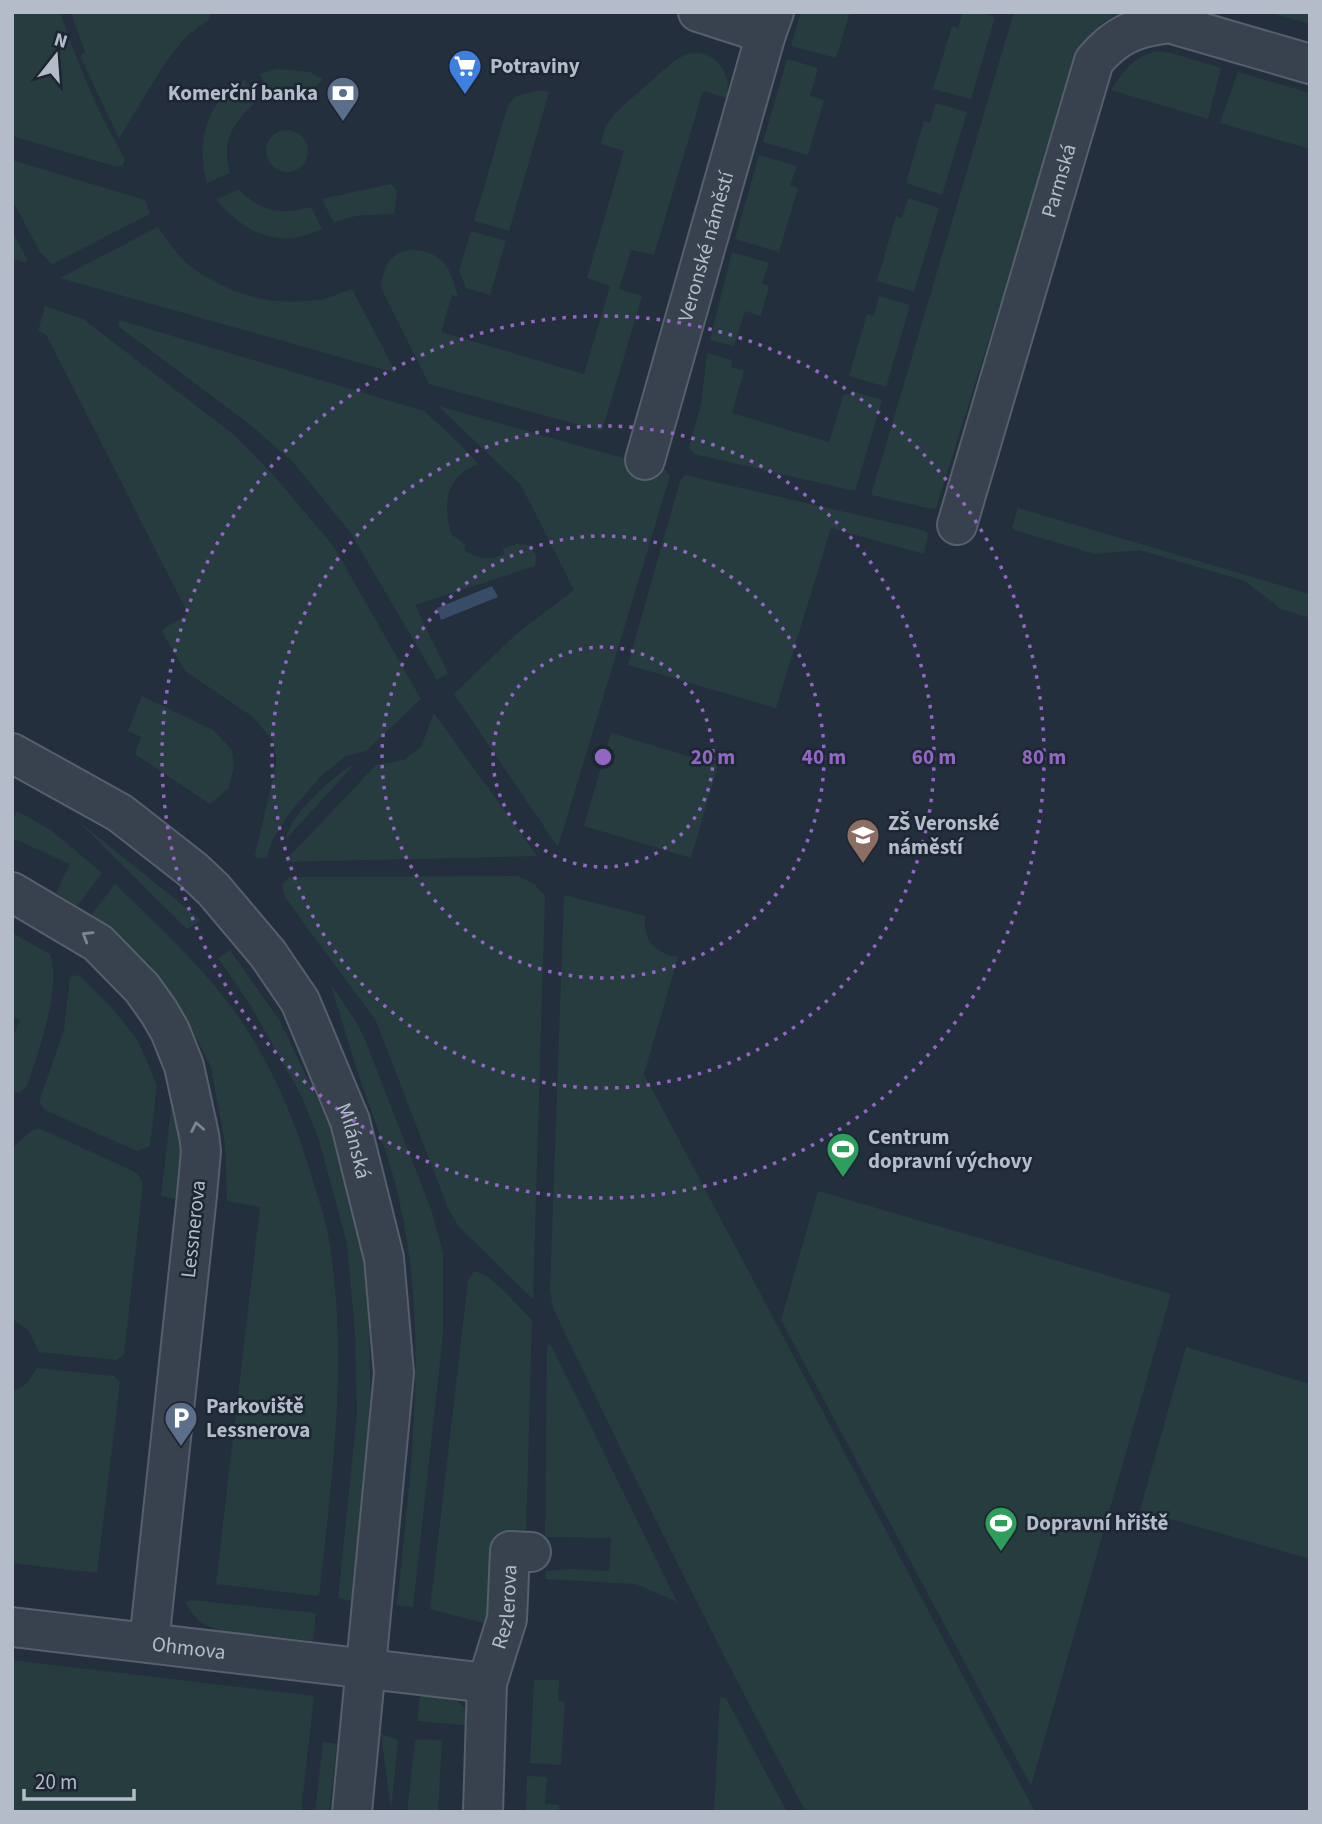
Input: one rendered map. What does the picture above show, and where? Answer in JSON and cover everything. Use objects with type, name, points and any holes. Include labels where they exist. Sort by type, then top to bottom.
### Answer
[{"type":"street","name":"Veronské náměstí","points":[[645,460],[770,23],[698,12]]},
{"type":"street","name":"Parmská","points":[[957,525],[1094,61],[1111,42],[1150,26],[1169,23],[1310,64]]},
{"type":"street","name":"Milánská","points":[[12,753],[120,813],[193,870],[214,890],[268,954],[300,1001],[350,1121],[384,1258],[394,1373],[352,1812]]},
{"type":"street","name":"Lessnerova","points":[[12,892],[99,943],[142,988],[170,1031],[184,1066],[199,1135],[201,1151],[197,1195],[149,1643]]},
{"type":"street","name":"Rezlerova","points":[[484,1812],[488,1683],[507,1619],[510,1551],[531,1552]]},
{"type":"street","name":"Ohmova","points":[[12,1627],[367,1669]]},
{"type":"street","points":[[367,1669],[488,1683]]},
{"type":"green space","points":[[12,12],[60,12],[89,87],[125,159],[123,165],[117,167],[12,136]]},
{"type":"green space","points":[[71,12],[211,12],[208,20],[187,36],[167,60],[119,138],[80,56],[85,52]]},
{"type":"green space","points":[[801,12],[850,12],[836,58],[791,46]]},
{"type":"green space","points":[[963,12],[978,12],[995,17],[971,99],[933,89],[952,26],[958,28]]},
{"type":"green space","points":[[1014,12],[1122,12],[1102,23],[1082,43],[936,508],[871,495]]},
{"type":"green space","points":[[1268,12],[1310,12],[1310,24]]},
{"type":"green space","points":[[1155,51],[1221,68],[1208,119],[1111,90],[1134,62]]},
{"type":"green space","points":[[696,53],[712,58],[722,68],[727,82],[727,98],[703,91],[654,255],[631,250],[619,289],[642,296],[602,431],[429,384],[381,288],[384,271],[389,262],[402,252],[410,250],[434,255],[446,266],[452,277],[458,297],[452,295],[441,332],[584,374],[610,286],[587,278],[624,151],[601,144],[605,127],[616,112],[675,60]]},
{"type":"green space","points":[[787,59],[818,68],[810,96],[824,100],[808,155],[763,142]]},
{"type":"green space","points":[[277,69],[310,72],[322,79],[307,99],[289,95],[271,97],[260,74]]},
{"type":"green space","points":[[1238,72],[1310,93],[1310,149],[1220,123]]},
{"type":"green space","points":[[245,79],[257,101],[241,116],[231,132],[227,151],[230,173],[207,183],[203,140],[208,120],[222,98]]},
{"type":"green space","points":[[538,90],[549,92],[509,231],[474,221],[508,105],[515,97]]},
{"type":"green space","points":[[936,103],[967,112],[942,195],[906,183],[924,121],[930,123]]},
{"type":"green space","points":[[287,130],[302,136],[308,151],[302,166],[287,172],[272,166],[266,151],[272,136]]},
{"type":"green space","points":[[759,155],[797,166],[790,185],[798,188],[779,252],[735,239]]},
{"type":"green space","points":[[12,160],[145,200],[150,214],[52,264],[40,252],[12,200]]},
{"type":"green space","points":[[391,184],[397,191],[394,214],[357,216],[334,223],[322,199]]},
{"type":"green space","points":[[239,189],[255,203],[272,210],[291,211],[311,207],[322,229],[295,238],[261,234],[241,223],[216,200]]},
{"type":"green space","points":[[908,198],[939,208],[914,292],[877,281],[896,216],[902,218]]},
{"type":"green space","points":[[158,227],[189,265],[218,283],[249,296],[299,302],[325,298],[352,289],[396,373],[60,278]]},
{"type":"green space","points":[[12,231],[27,259],[26,263],[12,259]]},
{"type":"green space","points":[[471,231],[506,241],[490,295],[466,288],[459,271]]},
{"type":"green space","points":[[732,252],[769,263],[762,283],[769,286],[761,316],[745,311],[734,346],[736,347],[710,340]]},
{"type":"green space","points":[[879,296],[910,305],[886,387],[849,376],[867,314],[874,316]]},
{"type":"green space","points":[[45,306],[83,319],[233,434],[277,479],[334,547],[421,699],[366,751],[346,756],[321,776],[288,815],[272,841],[267,857],[257,859],[255,855],[277,761],[273,741],[253,717],[185,671],[162,632],[164,628],[188,614],[46,334],[38,331]]},
{"type":"green space","points":[[119,320],[424,411],[478,464],[459,476],[449,492],[447,512],[451,534],[466,545],[464,550],[484,558],[504,554],[503,548],[517,544],[529,545],[536,555],[535,566],[415,605],[448,673],[437,680],[350,532],[294,463],[253,427],[118,326]]},
{"type":"green space","points":[[707,353],[732,360],[731,367],[744,371],[732,413],[829,442],[844,394],[850,395],[852,391],[882,400],[855,491],[694,454],[689,448],[701,404]]},
{"type":"green space","points":[[438,406],[666,470],[670,476],[558,847],[454,694],[515,635],[574,590],[521,485]]},
{"type":"green space","points":[[685,475],[923,530],[928,534],[924,554],[831,528],[776,708],[628,665],[680,481]]},
{"type":"green space","points":[[1018,508],[1310,594],[1310,618],[1281,609],[1245,581],[1140,550],[1095,554],[1014,530],[1012,527]]},
{"type":"green space","points":[[142,696],[213,730],[232,750],[234,766],[229,788],[210,804],[135,754],[141,737],[128,731]]},
{"type":"green space","points":[[434,713],[537,856],[284,862],[376,765],[404,760],[421,747]]},
{"type":"green space","points":[[611,733],[718,765],[691,858],[584,826]]},
{"type":"green space","points":[[351,766],[286,839],[289,829],[303,809],[333,779]]},
{"type":"green space","points":[[17,811],[52,831],[102,873],[77,906],[56,893],[70,864],[12,838],[12,821]]},
{"type":"green space","points":[[77,820],[201,920],[202,920],[187,929]]},
{"type":"green space","points":[[518,876],[534,884],[545,895],[533,1299],[458,1226],[448,1208],[376,1021],[284,896],[282,885],[289,877]]},
{"type":"green space","points":[[115,884],[193,961],[222,994],[247,1029],[286,1105],[321,1205],[335,1290],[338,1377],[333,1465],[319,1596],[216,1584],[260,1207],[227,1201],[225,1144],[211,1067],[186,1018],[150,964],[92,914]]},
{"type":"green space","points":[[564,895],[645,916],[646,932],[652,944],[663,953],[678,957],[644,1074],[1035,1812],[806,1812],[740,1687],[553,1308],[550,1290]]},
{"type":"green space","points":[[12,933],[50,954],[53,968],[51,1002],[42,1039],[27,1086],[19,1093],[12,1092],[12,1039],[20,1020],[12,1016]]},
{"type":"green space","points":[[230,950],[280,1021],[341,1150],[367,1265],[371,1409],[354,1601],[338,1598],[357,1414],[355,1333],[347,1243],[319,1140],[302,1097],[249,1003],[218,958]]},
{"type":"green space","points":[[79,975],[112,1008],[138,1041],[157,1085],[150,1146],[137,1151],[45,1110],[39,1102],[64,1030],[70,977]]},
{"type":"green space","points":[[331,985],[364,1037],[432,1212],[443,1253],[443,1334],[413,1607],[397,1605],[411,1460],[416,1364],[410,1267],[395,1184]]},
{"type":"green space","points":[[174,1084],[188,1201],[161,1196]]},
{"type":"green space","points":[[36,1129],[133,1171],[143,1184],[124,1355],[116,1360],[39,1352],[29,1331],[12,1319],[12,1148]]},
{"type":"green space","name":"Dopravní hřiště","points":[[818,1191],[1171,1294],[1031,1786],[781,1320]]},
{"type":"green space","points":[[474,1271],[496,1284],[532,1320],[526,1535],[499,1535],[496,1613],[491,1625],[430,1609],[468,1280]]},
{"type":"green space","points":[[550,1344],[677,1602],[636,1584],[546,1579],[546,1571],[609,1571],[611,1538],[545,1537],[547,1346]]},
{"type":"green space","points":[[1186,1347],[1310,1384],[1310,1559],[1140,1510]]},
{"type":"green space","points":[[37,1368],[114,1376],[120,1382],[97,1573],[12,1563],[12,1392],[26,1384]]},
{"type":"green space","points":[[191,1600],[316,1613],[313,1641],[216,1629],[204,1624],[193,1614],[185,1602]]},
{"type":"green space","points":[[12,1660],[314,1696],[301,1812],[12,1812]]},
{"type":"green space","points":[[534,1680],[559,1680],[558,1701],[565,1702],[561,1765],[530,1763]]},
{"type":"green space","points":[[420,1695],[447,1697],[460,1703],[473,1726],[417,1721]]},
{"type":"green space","points":[[720,1697],[726,1698],[787,1812],[714,1812]]},
{"type":"green space","points":[[381,1734],[398,1742],[391,1810]]},
{"type":"green space","points":[[418,1739],[442,1740],[438,1812],[407,1812],[415,1742]]},
{"type":"green space","points":[[323,1742],[337,1744],[329,1812],[315,1812]]},
{"type":"green space","points":[[527,1776],[547,1777],[545,1804],[559,1805],[559,1812],[526,1812]]},
{"type":"water","points":[[492,586],[498,597],[441,620],[437,608]]},
{"type":"place","name":"Potraviny","points":[[465,96]]},
{"type":"place","name":"Komerční banka","points":[[343,123]]},
{"type":"place","name":"ZŠ Veronské náměstí","points":[[863,865]]},
{"type":"place","name":"Centrum dopravní výchovy","points":[[843,1179]]},
{"type":"place","name":"Parkoviště Lessnerova","points":[[181,1448]]},
{"type":"place","name":"Dopravní hřiště","points":[[1001,1553]]}]
